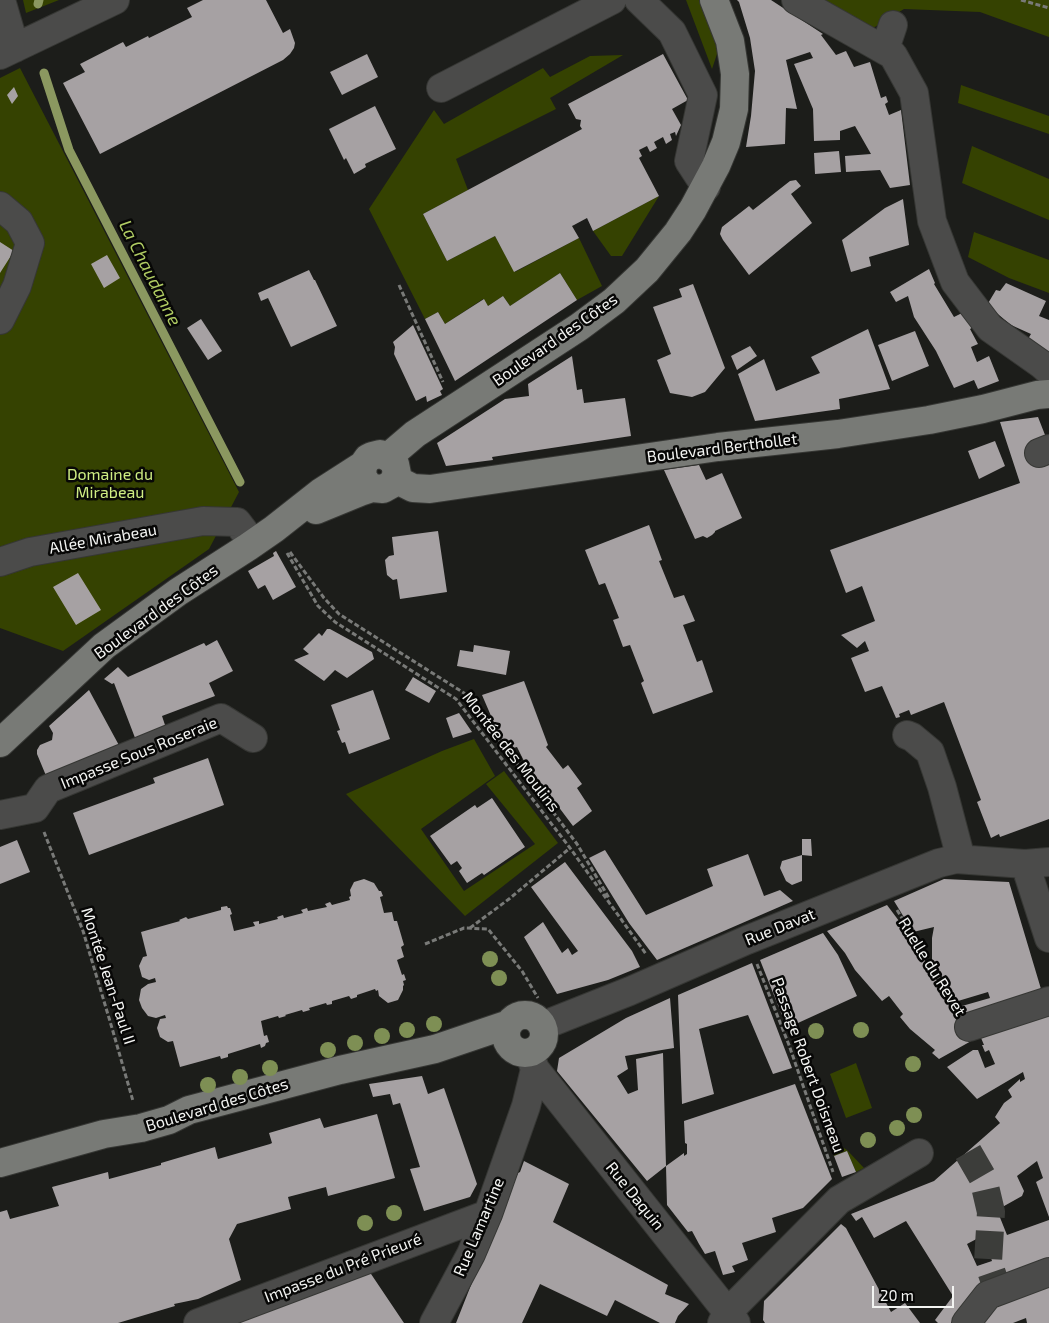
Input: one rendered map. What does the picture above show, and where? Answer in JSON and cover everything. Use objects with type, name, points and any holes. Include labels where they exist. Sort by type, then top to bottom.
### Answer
[{"type":"main road","name":"Boulevard des Côtes","points":[[0,743],[104,646],[178,592],[263,536],[320,508],[380,472],[415,434],[579,327],[614,301],[647,270],[672,240],[693,209],[706,187],[726,142],[734,109],[735,74],[730,42],[714,0]]},
{"type":"main road","name":"Boulevard Berthollet","points":[[380,472],[413,488],[430,489],[718,447],[838,434],[983,409],[1043,394]]},
{"type":"main road","name":"Boulevard des Côtes","points":[[521,1048],[518,1017],[524,1015],[547,1024]]},
{"type":"main road","name":"Boulevard des Côtes","points":[[0,1163],[104,1134],[141,1128],[169,1120],[189,1110],[340,1070],[435,1049],[482,1032],[521,1048]]},
{"type":"main road","name":"Boulevard des Côtes","points":[[435,1049],[521,1048]]},
{"type":"street","points":[[1,0],[7,51],[115,0]]},
{"type":"street","points":[[441,88],[612,0]]},
{"type":"street","points":[[639,0],[672,32],[703,96],[689,161],[706,187]]},
{"type":"street","points":[[796,0],[889,37],[893,55],[914,93],[932,221],[955,282],[990,328],[1049,371]]},
{"type":"street","points":[[0,206],[19,222],[30,243],[17,286],[0,320]]},
{"type":"street","points":[[1022,352],[1032,368],[1043,394]]},
{"type":"street","name":"Allée Mirabeau","points":[[0,562],[30,552],[206,521],[237,522],[263,536]]},
{"type":"street","name":"Impasse Sous Roseraie","points":[[0,815],[35,808],[48,789],[221,718],[252,738]]},
{"type":"street","points":[[907,735],[930,752],[942,787],[961,859]]},
{"type":"street","name":"Rue Davat","points":[[547,1024],[747,940],[939,863],[961,859],[1037,863]]},
{"type":"street","points":[[1037,863],[1049,938]]},
{"type":"street","name":"Ruelle du Revet","points":[[968,1027],[1049,1001]]},
{"type":"street","name":"Rue Lamartine","points":[[434,1323],[471,1254],[488,1214],[526,1106],[521,1048]]},
{"type":"street","name":"Rue Daquin","points":[[521,1048],[728,1320]]},
{"type":"street","points":[[728,1320],[839,1200],[919,1153]]},
{"type":"street","name":"Impasse du Pré Prieuré","points":[[198,1323],[488,1214]]},
{"type":"street","points":[[966,1323],[988,1295],[1049,1272]]},
{"type":"path","points":[[1021,0],[1049,8]]},
{"type":"path","points":[[399,285],[455,409]]},
{"type":"path","points":[[263,536],[339,614],[464,693],[577,844],[620,916]]},
{"type":"path","name":"Montée des Moulins","points":[[263,536],[318,606],[336,622],[456,699],[570,848],[662,977]]},
{"type":"path","name":"Montée Jean-Paul II","points":[[44,833],[83,931],[141,1128]]},
{"type":"path","points":[[470,928],[509,899],[570,848]]},
{"type":"path","name":"Ruelle du Revet","points":[[882,886],[968,1027]]},
{"type":"path","points":[[425,944],[464,928],[488,929],[522,971],[547,1024]]},
{"type":"path","name":"Passage Robert Doisneau","points":[[747,940],[789,1045],[838,1186],[839,1200]]},
{"type":"green space","points":[[23,0],[59,0],[26,13]]},
{"type":"green space","points":[[686,0],[702,0],[704,4],[718,51],[712,69]]},
{"type":"green space","points":[[815,0],[1049,0],[1049,37],[980,12],[904,9],[870,30]]},
{"type":"green space","points":[[623,55],[550,98],[556,109],[456,159],[468,190],[423,214],[447,261],[495,236],[515,272],[579,238],[602,286],[577,300],[560,273],[510,306],[503,296],[488,306],[483,299],[445,324],[438,312],[425,319],[369,209],[434,110],[444,124],[543,68],[550,77],[590,56]]},
{"type":"green space","name":"Domaine du Mirabeau","points":[[20,68],[239,492],[209,549],[63,651],[0,628],[0,78]]},
{"type":"green space","points":[[961,85],[1049,116],[1049,134],[958,103]]},
{"type":"green space","points":[[972,146],[1049,179],[1049,220],[962,183]]},
{"type":"green space","points":[[659,196],[622,256],[611,256],[593,231]]},
{"type":"green space","points":[[974,232],[1049,260],[1049,293],[1009,278],[968,257]]},
{"type":"green space","points":[[474,739],[495,776],[421,829],[464,891],[535,844],[486,784],[504,771],[558,843],[465,916],[346,794],[442,751]]},
{"type":"green space","points":[[856,1063],[872,1108],[846,1118],[830,1074]]},
{"type":"green space","points":[[827,1137],[847,1150],[864,1168],[856,1172],[847,1151],[834,1156]]},
{"type":"building","points":[[203,0],[266,0],[283,33],[290,29],[295,43],[294,48],[283,60],[100,154],[63,83],[85,72],[80,64],[123,42],[126,47],[192,17],[187,8]]},
{"type":"building","points":[[737,0],[771,0],[823,34],[821,35],[836,55],[846,51],[854,67],[870,62],[881,98],[886,96],[888,102],[885,104],[889,115],[901,110],[910,185],[890,188],[880,170],[846,172],[845,156],[871,154],[855,126],[840,131],[840,140],[814,141],[813,109],[794,64],[813,58],[810,52],[786,60],[797,109],[786,108],[785,144],[746,147],[755,71],[750,38]]},
{"type":"building","points":[[367,54],[378,77],[342,95],[330,72]]},
{"type":"building","points":[[663,54],[688,100],[672,109],[681,125],[676,136],[675,132],[670,134],[672,140],[666,144],[663,137],[654,142],[657,148],[650,152],[647,146],[639,150],[642,156],[639,158],[659,196],[593,231],[587,218],[572,226],[579,238],[514,272],[495,236],[447,261],[423,214],[582,129],[580,126],[581,120],[576,119],[568,104]]},
{"type":"building","points":[[14,87],[18,96],[12,104],[7,95]]},
{"type":"building","points":[[375,106],[396,149],[365,164],[366,167],[354,174],[346,158],[344,160],[329,129]]},
{"type":"building","points":[[839,151],[841,172],[815,174],[814,153]]},
{"type":"building","points":[[796,180],[801,186],[791,194],[812,223],[749,275],[723,240],[720,234],[722,227],[749,206],[753,210],[790,181]]},
{"type":"building","points":[[903,199],[909,245],[869,257],[871,266],[851,272],[842,240],[885,208]]},
{"type":"building","points":[[0,242],[14,251],[0,273]]},
{"type":"building","points":[[107,255],[120,278],[104,288],[91,264]]},
{"type":"building","points":[[929,269],[934,284],[954,317],[964,312],[975,326],[970,329],[978,344],[971,347],[977,362],[989,356],[999,381],[978,389],[974,380],[954,388],[936,351],[914,317],[908,296],[896,302],[890,292]]},
{"type":"building","points":[[309,270],[337,326],[291,347],[268,298],[261,301],[258,293]]},
{"type":"building","points":[[560,273],[577,300],[455,381],[425,319],[438,312],[445,324],[484,299],[488,306],[503,296],[510,306]]},
{"type":"building","points":[[1006,283],[1046,301],[1039,316],[1049,320],[1049,353],[1028,339],[1031,334],[1011,325],[987,305],[996,290],[1000,291]]},
{"type":"building","points":[[693,284],[725,368],[705,392],[692,397],[670,393],[657,360],[671,354],[653,307],[682,297],[679,289]]},
{"type":"building","points":[[201,319],[222,351],[208,360],[187,328]]},
{"type":"building","points":[[413,325],[443,389],[440,391],[442,395],[427,402],[426,396],[416,401],[394,354],[395,347],[393,342]]},
{"type":"building","points":[[868,329],[890,389],[839,399],[840,409],[755,421],[738,374],[764,359],[776,391],[820,373],[811,357]]},
{"type":"building","points":[[915,331],[929,366],[892,381],[878,345]]},
{"type":"building","points":[[750,346],[757,356],[737,370],[731,356]]},
{"type":"building","points":[[572,356],[577,390],[582,389],[584,403],[625,398],[631,436],[492,457],[493,460],[446,466],[437,443],[505,399],[529,396],[528,384]]},
{"type":"building","points":[[1038,417],[1047,440],[1049,455],[1049,819],[1000,837],[999,834],[991,838],[977,802],[981,800],[944,702],[911,715],[909,710],[899,714],[900,717],[896,718],[882,686],[865,692],[851,658],[869,651],[865,641],[857,648],[841,635],[875,621],[862,586],[846,593],[830,550],[1020,483],[1000,422]]},
{"type":"building","points":[[995,441],[1005,466],[979,479],[968,451]]},
{"type":"building","points":[[699,465],[706,480],[722,473],[742,518],[715,531],[707,538],[703,536],[695,539],[664,470]]},
{"type":"building","points":[[649,525],[662,560],[659,561],[674,598],[684,595],[695,621],[683,625],[697,662],[702,660],[713,692],[653,714],[641,683],[644,681],[630,645],[623,647],[613,620],[619,618],[605,583],[599,585],[585,550]]},
{"type":"building","points":[[438,531],[447,592],[400,599],[397,579],[393,580],[387,575],[385,560],[389,556],[394,555],[392,537]]},
{"type":"building","points":[[276,551],[296,587],[273,600],[265,585],[258,589],[248,571],[274,556],[273,553]]},
{"type":"building","points":[[78,573],[101,610],[76,625],[53,587]]},
{"type":"building","points":[[327,629],[372,652],[374,659],[347,678],[335,670],[324,681],[294,660],[309,654],[303,649],[319,633],[322,636]]},
{"type":"building","points":[[217,640],[233,671],[209,683],[215,696],[162,716],[167,731],[137,743],[114,683],[112,684],[104,679],[118,667],[128,677],[204,643],[206,646]]},
{"type":"building","points":[[474,645],[510,651],[506,675],[457,666],[460,650],[473,652]]},
{"type":"building","points":[[413,677],[436,691],[429,703],[405,690]]},
{"type":"building","points":[[524,681],[548,745],[546,747],[563,769],[568,765],[582,784],[577,788],[592,811],[573,826],[524,761],[517,747],[513,748],[512,743],[504,746],[482,695]]},
{"type":"building","points":[[89,690],[121,749],[47,778],[37,750],[40,745],[52,740],[53,733],[49,726]]},
{"type":"building","points":[[373,690],[390,739],[349,754],[345,742],[342,743],[337,731],[340,730],[331,705]]},
{"type":"building","points":[[459,713],[472,732],[453,738],[446,718]]},
{"type":"building","points":[[208,758],[224,805],[89,855],[73,813],[155,783],[153,778]]},
{"type":"building","points":[[492,798],[525,847],[484,875],[482,873],[467,883],[459,871],[462,868],[457,861],[451,865],[430,836],[475,805],[477,808]]},
{"type":"building","points":[[802,839],[811,839],[812,856],[802,855]]},
{"type":"building","points":[[17,840],[30,872],[0,884],[0,847]]},
{"type":"building","points":[[605,850],[646,915],[713,886],[707,869],[748,854],[764,896],[780,890],[793,901],[657,960],[629,923],[589,858]]},
{"type":"building","points":[[802,855],[802,881],[792,885],[786,881],[780,868],[782,861]]},
{"type":"building","points":[[565,862],[632,951],[640,967],[608,980],[557,994],[524,937],[543,922],[562,953],[568,948],[572,955],[578,951],[531,887]]},
{"type":"building","points":[[364,879],[374,883],[379,891],[381,891],[383,896],[380,897],[384,913],[392,912],[394,921],[397,921],[404,945],[401,947],[404,957],[397,960],[402,975],[404,974],[406,980],[403,981],[403,990],[398,1000],[388,1003],[379,996],[378,990],[376,991],[375,989],[351,999],[349,996],[332,1001],[332,1004],[327,1005],[326,1003],[309,1008],[310,1010],[303,1012],[302,1010],[279,1018],[278,1016],[261,1021],[264,1036],[267,1035],[269,1042],[265,1046],[261,1048],[260,1044],[228,1054],[228,1057],[221,1059],[220,1056],[180,1067],[173,1041],[168,1042],[160,1037],[157,1028],[160,1019],[166,1018],[165,1015],[156,1018],[148,1016],[139,1000],[141,989],[148,984],[156,982],[155,978],[149,980],[142,977],[139,966],[143,957],[147,956],[141,932],[180,921],[186,917],[188,919],[221,910],[221,907],[227,906],[232,914],[230,915],[234,931],[255,926],[253,922],[259,921],[259,924],[278,919],[277,917],[283,915],[284,918],[303,913],[301,910],[307,908],[308,911],[327,907],[325,904],[330,902],[332,905],[350,900],[350,890],[354,882]]},
{"type":"building","points":[[944,879],[1009,882],[1044,999],[971,1021],[962,1006],[990,998],[988,992],[958,1001],[932,961],[934,927],[913,932],[894,901]]},
{"type":"building","points":[[887,905],[908,933],[973,1040],[939,1059],[932,1053],[935,1050],[910,1029],[900,1017],[903,1014],[889,996],[882,1001],[855,970],[845,953],[827,931]]},
{"type":"building","points":[[823,933],[838,955],[857,996],[787,1028],[760,960]]},
{"type":"building","points":[[752,963],[792,1068],[773,1074],[748,1015],[699,1029],[714,1094],[682,1104],[678,995]]},
{"type":"building","points":[[670,998],[674,1048],[625,1056],[628,1069],[617,1076],[628,1094],[638,1090],[636,1059],[663,1053],[666,1166],[647,1181],[557,1071],[559,1058],[626,1018]]},
{"type":"building","points":[[1049,1014],[1049,1217],[1036,1182],[1043,1178],[1037,1161],[1017,1176],[1024,1191],[1022,1196],[997,1210],[1007,1235],[1049,1220],[1049,1265],[964,1323],[938,1323],[935,1320],[953,1296],[906,1221],[874,1238],[862,1217],[856,1221],[851,1214],[934,1181],[1000,1123],[995,1117],[1004,1103],[1012,1097],[1008,1090],[1020,1079],[1020,1082],[1025,1079],[1023,1072],[977,1099],[947,1067],[973,1050],[978,1050],[985,1068],[995,1064],[989,1050],[985,1052],[979,1033]],"holes":[[[984,1235],[992,1261],[977,1266],[967,1244]]]},
{"type":"building","points":[[422,1076],[428,1094],[444,1088],[477,1184],[470,1197],[424,1211],[410,1169],[420,1167],[400,1103],[393,1105],[390,1094],[373,1097],[369,1084]]},
{"type":"building","points":[[795,1084],[832,1179],[803,1208],[772,1218],[776,1232],[742,1243],[748,1260],[732,1266],[735,1272],[723,1275],[715,1251],[705,1254],[692,1231],[688,1232],[667,1205],[666,1166],[684,1153],[684,1156],[687,1154],[684,1121]]},
{"type":"building","points":[[377,1114],[395,1178],[328,1196],[326,1187],[288,1197],[291,1209],[237,1224],[229,1239],[241,1280],[198,1299],[174,1304],[175,1306],[118,1323],[0,1323],[0,1212],[7,1210],[10,1219],[59,1206],[52,1187],[108,1172],[109,1179],[161,1165],[161,1163],[215,1147],[218,1159],[270,1144],[272,1143],[269,1133],[320,1118],[324,1128]]},
{"type":"building","points":[[847,1151],[856,1172],[842,1177],[834,1156]]},
{"type":"building","points":[[524,1161],[569,1184],[553,1222],[668,1285],[665,1294],[689,1304],[678,1316],[675,1323],[660,1323],[615,1300],[607,1316],[540,1284],[522,1323],[456,1323],[492,1232]]},
{"type":"building","points":[[841,1224],[846,1228],[891,1312],[905,1303],[920,1323],[765,1323],[763,1320],[764,1301]]},
{"type":"building","points":[[367,1268],[404,1323],[223,1323]]},
{"type":"building","points":[[1049,1278],[1049,1323],[1027,1323],[1026,1318],[1013,1323],[981,1323],[978,1311]]},
{"type":"waterway","name":"La Chaudanne","points":[[38,4],[39,0]]},
{"type":"waterway","name":"La Chaudanne","points":[[44,73],[69,150],[240,482]]},
{"type":"tunnel","points":[[968,1152],[983,1178],[991,1212],[988,1262],[998,1291]]}]
